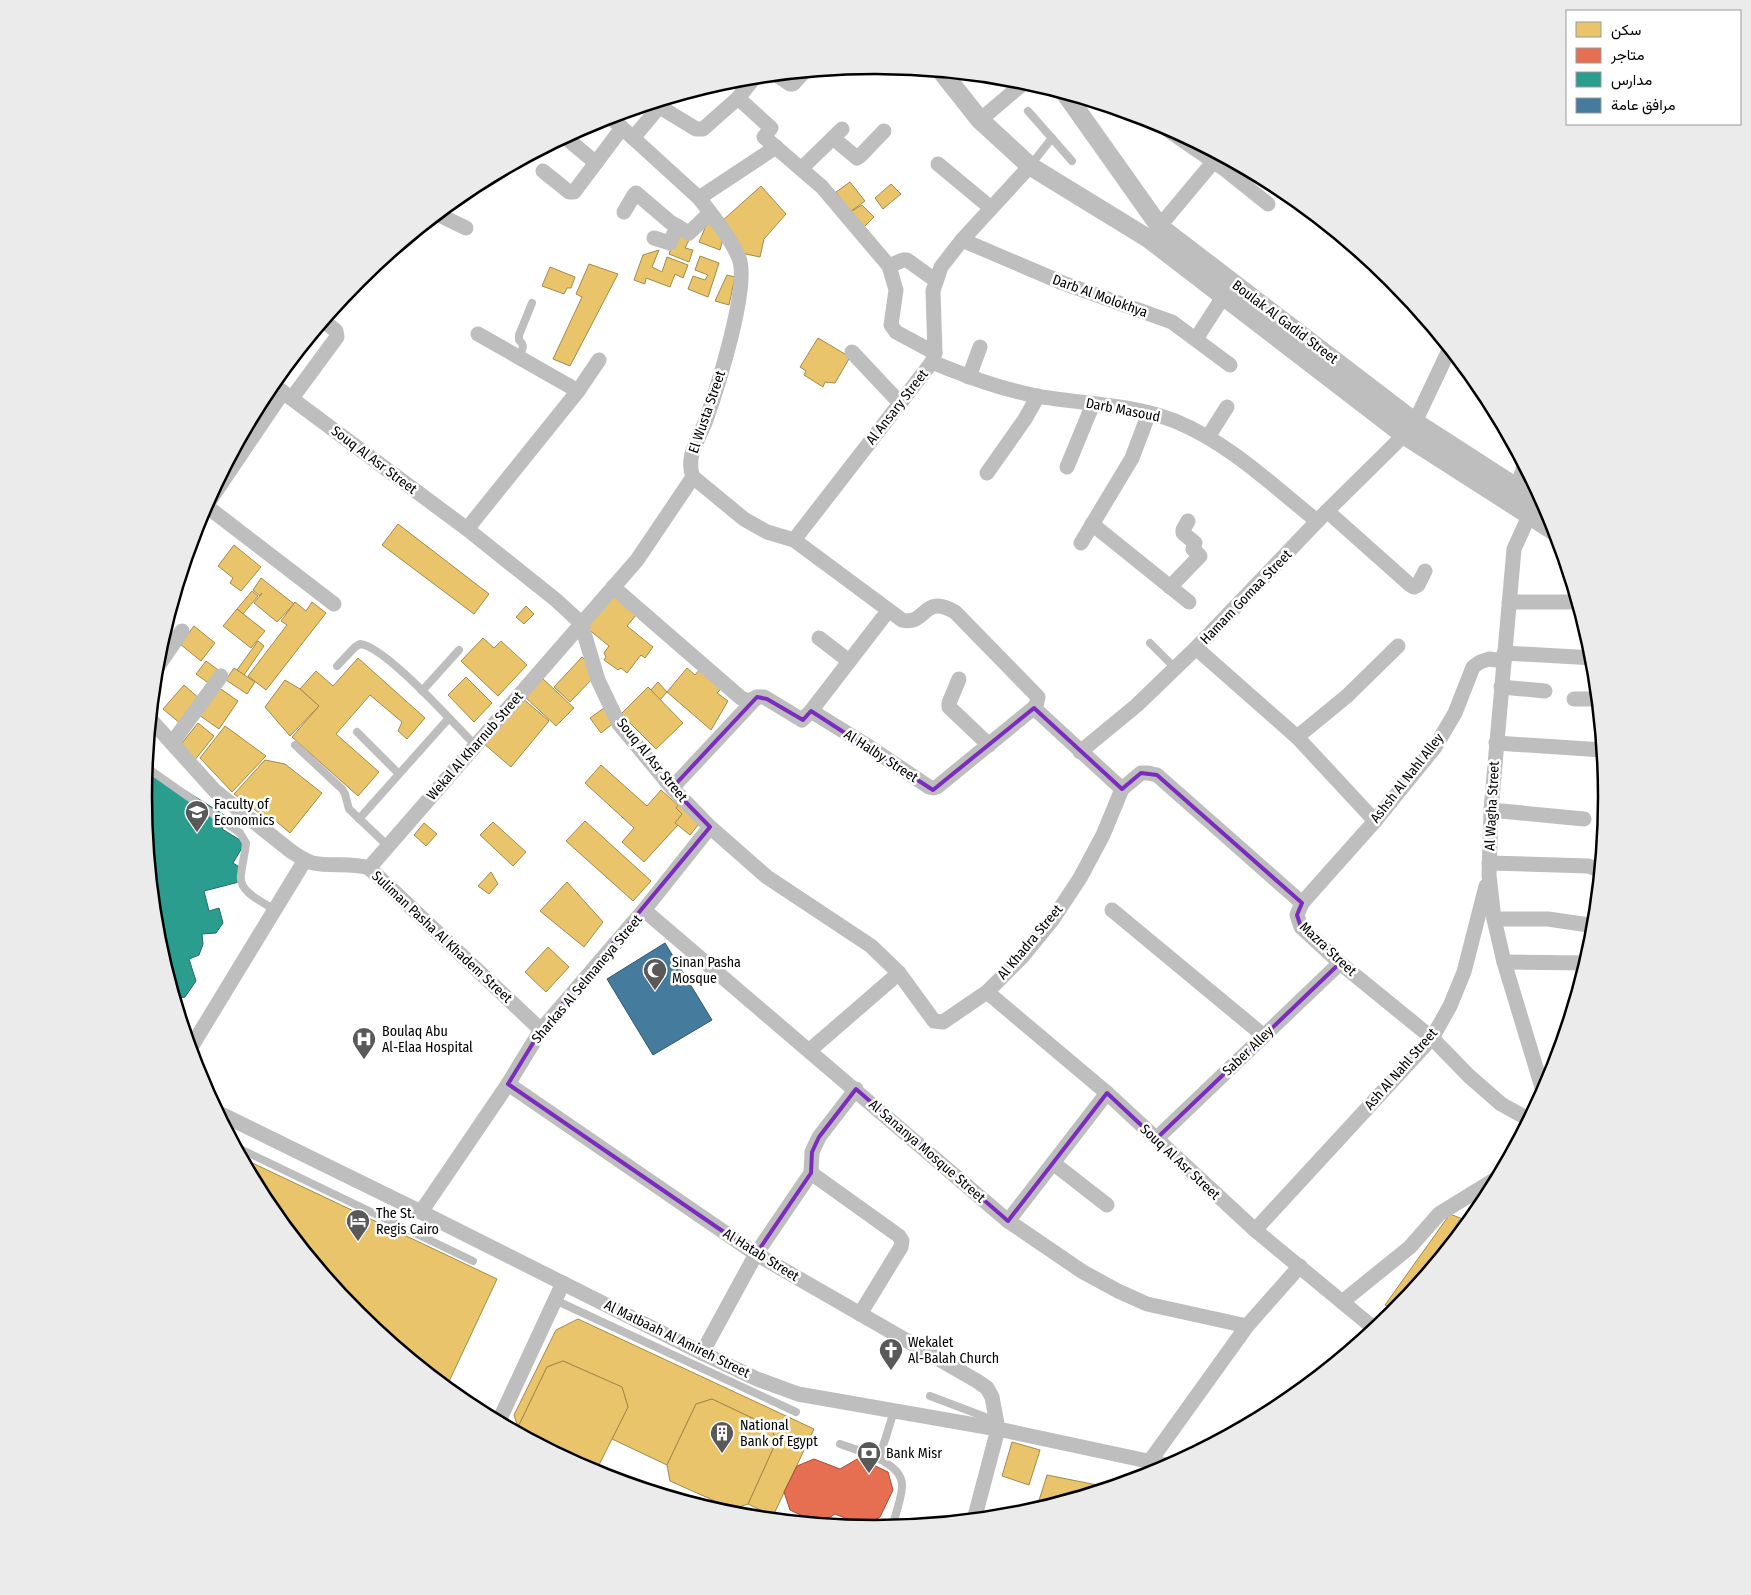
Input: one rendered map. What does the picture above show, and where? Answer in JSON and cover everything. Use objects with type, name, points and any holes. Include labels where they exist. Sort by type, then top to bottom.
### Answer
[{"type":"street","points":[[946,77],[980,120],[1030,166],[1155,233],[1214,161]]},
{"type":"street","points":[[784,80],[793,84],[798,78]]},
{"type":"street","points":[[666,105],[700,130],[705,128],[738,98],[748,86]]},
{"type":"street","points":[[980,120],[1018,88]]},
{"type":"street","points":[[738,98],[771,128],[764,138],[822,187],[889,266],[903,260],[908,260],[935,280]]},
{"type":"street","name":"Boulak Al Gadid Street","points":[[1070,100],[1155,233],[1223,297],[1410,429],[1513,495],[1536,503]]},
{"type":"street","points":[[543,171],[569,192],[574,192],[596,163],[658,107]]},
{"type":"street","name":"El Wusta Street","points":[[616,122],[699,198],[739,259],[742,276],[730,340],[706,420],[690,462],[690,470],[693,477]]},
{"type":"street","points":[[802,169],[837,134],[857,158],[884,131]]},
{"type":"street","points":[[570,142],[596,163]]},
{"type":"street","points":[[1192,146],[1214,161],[1247,178],[1268,204]]},
{"type":"street","points":[[699,198],[776,147]]},
{"type":"street","points":[[938,164],[991,208]]},
{"type":"street","points":[[934,357],[933,301],[935,280],[941,267],[962,240],[1030,166]]},
{"type":"street","points":[[624,212],[636,193],[677,226],[690,233],[710,213]]},
{"type":"street","points":[[443,217],[466,228]]},
{"type":"street","points":[[654,238],[670,243],[677,226]]},
{"type":"street","name":"Boulak Al Gadid Street","points":[[1155,233],[1410,429]]},
{"type":"street","name":"Darb Al Molokhya","points":[[962,240],[1063,284],[1172,322],[1230,365]]},
{"type":"street","name":"Darb Masoud","points":[[889,266],[896,290],[891,322],[892,328],[934,357],[969,377],[1003,389],[1149,413],[1174,421],[1208,437],[1242,459],[1322,516],[1408,584],[1414,587],[1418,585],[1425,571]]},
{"type":"street","points":[[1196,339],[1223,297]]},
{"type":"street","points":[[236,459],[282,391],[337,337],[336,331],[330,322]]},
{"type":"street","points":[[478,334],[578,391]]},
{"type":"street","points":[[969,377],[980,347]]},
{"type":"street","points":[[852,352],[900,403]]},
{"type":"street","name":"Hamam Gomaa Street","points":[[1080,752],[1137,705],[1196,648],[1322,516],[1410,429],[1447,354]]},
{"type":"street","name":"Al Ansary Street","points":[[794,540],[934,357]]},
{"type":"street","points":[[467,529],[578,391],[599,360]]},
{"type":"street","name":"Souq Al Asr Street","points":[[282,391],[467,529],[556,600],[581,623],[598,680],[619,724],[672,788],[710,827],[767,877],[871,946],[899,973],[932,1019],[937,1022],[943,1022]]},
{"type":"street","points":[[986,473],[1025,419],[1038,396]]},
{"type":"street","points":[[1066,467],[1093,404]]},
{"type":"street","points":[[1208,437],[1228,407]]},
{"type":"street","points":[[1081,543],[1132,458],[1149,413]]},
{"type":"street","points":[[1513,495],[1522,471]]},
{"type":"street","points":[[693,477],[744,519],[767,532],[794,540],[902,620],[910,622],[915,620],[928,608],[938,605],[955,612],[1080,752],[1122,789]]},
{"type":"street","name":"Wekal Al Kharnub Street","points":[[368,868],[637,560],[693,477]]},
{"type":"street","name":"Boulak Al Gadid Street","points":[[1513,495],[1529,516],[1546,526]]},
{"type":"street","points":[[212,510],[334,604]]},
{"type":"street","name":"Al Wagha Street","points":[[1529,516],[1514,549],[1496,744],[1489,869],[1494,919],[1504,962],[1540,1082]]},
{"type":"street","points":[[1170,587],[1200,556],[1193,549],[1195,544],[1183,533],[1188,521]]},
{"type":"street","points":[[1092,524],[1189,602]]},
{"type":"street","points":[[613,587],[741,698],[749,701],[757,697],[768,699],[801,719],[804,719],[811,711],[888,611]]},
{"type":"street","points":[[1509,602],[1573,602]]},
{"type":"street","points":[[167,654],[182,631]]},
{"type":"street","points":[[819,638],[849,661]]},
{"type":"street","points":[[1297,737],[1347,696],[1398,646]]},
{"type":"street","points":[[1196,648],[1297,737],[1375,821]]},
{"type":"street","name":"Ashsh Al Nahl Alley","points":[[1302,903],[1375,821],[1435,747],[1455,713],[1472,667],[1489,659],[1504,657],[1585,658]]},
{"type":"street","points":[[172,743],[221,676]]},
{"type":"street","points":[[959,679],[949,707],[989,745]]},
{"type":"street","points":[[1501,687],[1545,691]]},
{"type":"street","points":[[672,788],[757,697]]},
{"type":"street","points":[[1574,699],[1592,699]]},
{"type":"street","name":"Al Halby Street","points":[[811,711],[932,788],[938,787],[989,745],[1036,702]]},
{"type":"street","name":"Suliman Pasha Al Khadem Street","points":[[156,725],[215,791],[292,852],[305,860],[323,864],[355,865],[368,868],[541,1030]]},
{"type":"street","points":[[1496,744],[1598,750]]},
{"type":"street","name":"Mazra Street","points":[[1122,789],[1141,774],[1157,775],[1302,903],[1297,915],[1301,927],[1340,963],[1432,1038],[1469,1076],[1501,1104],[1525,1117]]},
{"type":"street","name":"Al Khadra Street","points":[[943,1022],[987,992],[1022,957],[1053,919],[1080,878],[1103,835],[1122,789]]},
{"type":"street","points":[[1491,810],[1584,819]]},
{"type":"street","name":"Sharkas Al Selmaneya Street","points":[[421,1212],[508,1084],[541,1030],[644,910],[710,827]]},
{"type":"street","points":[[194,1042],[305,860]]},
{"type":"street","points":[[1489,869],[1588,866],[1596,868]]},
{"type":"street","name":"Ash Al Nahl Street","points":[[1255,1230],[1432,1038],[1450,1006],[1464,972],[1489,869]]},
{"type":"street","name":"Al Sananya Mosque Street","points":[[644,910],[856,1089],[1008,1221],[1083,1272],[1147,1304],[1247,1326]]},
{"type":"street","points":[[1112,910],[1264,1036]]},
{"type":"street","points":[[1494,919],[1548,919],[1587,925]]},
{"type":"street","points":[[1504,962],[1580,962]]},
{"type":"street","name":"Saber Alley","points":[[1156,1139],[1340,963]]},
{"type":"street","points":[[810,1050],[899,973]]},
{"type":"street","name":"Souq Al Asr Street","points":[[987,992],[1107,1093],[1255,1230],[1370,1325]]},
{"type":"street","name":"Al Hatab Street","points":[[508,1084],[756,1254],[977,1380],[987,1388],[992,1397],[997,1425]]},
{"type":"street","points":[[702,1353],[756,1254],[811,1174],[814,1145],[856,1089]]},
{"type":"street","points":[[1008,1221],[1107,1093]]},
{"type":"street","name":"Al Matbaah Al Amireh Street","points":[[226,1119],[421,1212],[757,1379],[798,1394],[894,1411],[997,1425],[1159,1463]]},
{"type":"street","points":[[1054,1163],[1107,1205]]},
{"type":"street","points":[[811,1174],[899,1236],[902,1241],[901,1247],[860,1314]]},
{"type":"street","points":[[1342,1302],[1410,1247],[1438,1214],[1486,1185]]},
{"type":"street","points":[[1150,1461],[1247,1326],[1300,1266]]},
{"type":"street","points":[[501,1416],[563,1283]]},
{"type":"street","points":[[975,1514],[997,1425]]},
{"type":"lane","points":[[1028,111],[1072,161]]},
{"type":"lane","points":[[1030,166],[1052,138]]},
{"type":"lane","points":[[518,357],[523,347],[518,337],[532,303]]},
{"type":"lane","points":[[337,666],[355,647],[365,644],[400,670],[475,745]]},
{"type":"lane","points":[[1150,644],[1175,668]]},
{"type":"lane","points":[[422,691],[459,650]]},
{"type":"lane","points":[[359,819],[449,718]]},
{"type":"lane","points":[[357,732],[400,774]]},
{"type":"lane","points":[[295,745],[342,789],[347,805],[388,846]]},
{"type":"lane","points":[[153,772],[240,833],[246,844],[240,875],[241,882],[246,891],[278,905]]},
{"type":"lane","points":[[244,838],[254,822]]},
{"type":"lane","points":[[245,1151],[473,1261]]},
{"type":"lane","points":[[555,1300],[796,1412]]},
{"type":"lane","points":[[930,1396],[997,1425]]},
{"type":"lane","points":[[879,1459],[894,1411]]},
{"type":"lane","points":[[840,1444],[888,1463],[896,1470],[901,1478],[902,1488],[894,1521]]},
{"type":"highlighted area","points":[[757,697],[767,699],[803,720],[811,711],[933,790],[1034,708],[1122,789],[1141,773],[1157,775],[1302,903],[1297,915],[1301,927],[1340,963],[1156,1139],[1107,1093],[1008,1221],[856,1089],[819,1137],[812,1152],[811,1173],[756,1254],[508,1084],[541,1030],[710,827],[672,788]]},
{"type":"building: سكن","points":[[850,182],[865,201],[850,212],[836,192]]},
{"type":"building: سكن","points":[[891,184],[901,194],[883,209],[875,198]]},
{"type":"building: سكن","points":[[761,186],[786,214],[764,239],[760,257],[741,253],[722,221]]},
{"type":"building: سكن","points":[[862,205],[874,217],[863,228],[850,212]]},
{"type":"building: سكن","points":[[708,221],[723,239],[720,250],[699,242]]},
{"type":"building: سكن","points":[[677,233],[689,240],[685,248],[693,250],[689,262],[669,254]]},
{"type":"building: سكن","points":[[659,250],[652,267],[662,272],[667,257],[688,265],[683,278],[675,274],[670,287],[646,278],[645,284],[634,280],[643,255]]},
{"type":"building: سكن","points":[[700,256],[719,263],[708,297],[688,289],[693,276],[705,280],[708,275],[695,270]]},
{"type":"building: سكن","points":[[589,264],[618,274],[570,366],[553,359],[582,297],[576,294]]},
{"type":"building: سكن","points":[[550,267],[575,277],[571,288],[567,288],[564,294],[542,286]]},
{"type":"building: سكن","points":[[727,275],[735,277],[729,305],[715,301]]},
{"type":"building: سكن","points":[[818,338],[850,357],[835,383],[825,382],[823,387],[804,375],[806,371],[800,367]]},
{"type":"building: سكن","points":[[398,524],[489,594],[474,614],[382,545]]},
{"type":"building: سكن","points":[[234,545],[261,567],[241,591],[230,583],[233,578],[218,566]]},
{"type":"building: سكن","points":[[261,578],[294,604],[277,622],[254,603],[260,596],[253,590]]},
{"type":"building: سكن","points":[[252,591],[258,596],[243,614],[237,609]]},
{"type":"building: سكن","points":[[613,596],[636,615],[627,626],[653,647],[645,658],[641,655],[627,673],[621,668],[618,670],[604,660],[606,657],[604,653],[609,646],[587,628]]},
{"type":"building: سكن","points":[[295,602],[306,611],[312,602],[326,613],[266,690],[248,676],[287,625],[281,621]]},
{"type":"building: سكن","points":[[526,606],[534,614],[524,624],[516,617]]},
{"type":"building: سكن","points":[[237,609],[265,631],[251,648],[223,626]]},
{"type":"building: سكن","points":[[194,626],[215,643],[201,661],[180,644]]},
{"type":"building: سكن","points":[[483,638],[494,648],[501,641],[527,665],[498,696],[461,661]]},
{"type":"building: سكن","points":[[258,641],[264,646],[244,675],[237,670]]},
{"type":"building: سكن","points":[[582,657],[591,666],[595,676],[570,702],[554,687]]},
{"type":"building: سكن","points":[[358,658],[425,718],[407,739],[398,731],[402,722],[370,695],[336,734],[379,772],[358,796],[292,737],[319,706],[300,689],[316,671],[333,686]]},
{"type":"building: سكن","points":[[206,661],[221,672],[211,685],[196,674]]},
{"type":"building: سكن","points":[[234,668],[255,682],[247,694],[226,680]]},
{"type":"building: سكن","points":[[687,668],[695,675],[700,669],[724,686],[717,693],[728,701],[711,730],[667,692]]},
{"type":"building: سكن","points":[[466,677],[492,703],[474,722],[448,695]]},
{"type":"building: سكن","points":[[541,677],[574,708],[556,726],[524,696]]},
{"type":"building: سكن","points":[[285,680],[300,689],[319,706],[290,736],[265,707]]},
{"type":"building: سكن","points":[[658,682],[667,692],[659,701],[649,692]]},
{"type":"building: سكن","points":[[184,685],[201,700],[181,724],[163,709]]},
{"type":"building: سكن","points":[[218,687],[238,701],[219,729],[199,715]]},
{"type":"building: سكن","points":[[648,687],[683,723],[656,749],[621,714]]},
{"type":"building: سكن","points":[[521,697],[549,721],[511,767],[483,743]]},
{"type":"building: سكن","points":[[604,708],[615,722],[601,733],[590,718]]},
{"type":"building: سكن","points":[[198,723],[214,736],[194,761],[178,748]]},
{"type":"building: سكن","points":[[225,726],[266,756],[232,792],[200,758]]},
{"type":"building: سكن","points":[[265,760],[285,764],[322,793],[290,833],[271,817],[268,820],[234,794]]},
{"type":"building: سكن","points":[[601,765],[647,806],[661,790],[688,814],[644,862],[622,842],[634,828],[585,783]]},
{"type":"building: سكن","points":[[681,801],[703,819],[690,835],[675,823],[682,814],[676,808]]},
{"type":"building: سكن","points":[[585,821],[651,881],[633,901],[566,841]]},
{"type":"building: سكن","points":[[493,822],[526,852],[513,866],[480,835]]},
{"type":"building: سكن","points":[[424,823],[437,834],[426,846],[414,835]]},
{"type":"building: سكن","points":[[491,872],[498,884],[489,894],[478,886]]},
{"type":"building: سكن","points":[[567,882],[603,922],[584,947],[540,911]]},
{"type":"building: سكن","points":[[548,947],[569,967],[546,992],[525,972]]},
{"type":"building: سكن","name":"The St. Regis Cairo","points":[[251,1162],[497,1279],[449,1382],[398,1342],[331,1275],[274,1200]]},
{"type":"building: سكن","points":[[1450,1214],[1463,1219],[1420,1275],[1389,1307],[1385,1305]]},
{"type":"building: سكن","points":[[578,1319],[814,1429],[774,1514],[765,1512],[748,1504],[776,1442],[771,1427],[712,1399],[696,1404],[667,1465],[612,1439],[628,1407],[622,1387],[563,1361],[547,1367],[518,1426],[514,1415],[556,1330]]},
{"type":"building: سكن","points":[[563,1361],[622,1387],[628,1407],[599,1465],[555,1447],[518,1426],[547,1367]]},
{"type":"building: سكن","name":"National Bank of Egypt","points":[[712,1399],[771,1427],[776,1442],[748,1504],[737,1508],[723,1505],[670,1481],[667,1465],[696,1404]]},
{"type":"building: سكن","points":[[1012,1442],[1040,1450],[1029,1485],[1002,1476]]},
{"type":"building: سكن","points":[[1047,1475],[1100,1486],[1063,1497],[1038,1502]]},
{"type":"building: متاجر","points":[[859,1458],[888,1472],[893,1490],[880,1517],[873,1521],[851,1520],[835,1514],[826,1520],[807,1518],[790,1510],[784,1492],[797,1466],[814,1459],[840,1469]]},
{"type":"building: مدارس","name":"Faculty of Economics","points":[[153,770],[229,818],[222,829],[245,843],[233,863],[241,868],[239,882],[204,891],[209,911],[219,908],[223,923],[216,933],[202,934],[203,944],[199,955],[189,959],[196,981],[185,997],[180,998],[176,985],[158,892],[153,845]]},
{"type":"building: مرافق عامة","name":"Sinan Pasha Mosque","points":[[665,943],[712,1020],[653,1055],[607,979]]},
{"type":"place","name":"Faculty of Economics","points":[[197,833]]},
{"type":"place","name":"Sinan Pasha Mosque","points":[[655,991]]},
{"type":"place","name":"Boulaq Abu Al-Elaa Hospital","points":[[364,1060]]},
{"type":"place","name":"The St. Regis Cairo","points":[[358,1242]]},
{"type":"place","name":"Wekalet Al-Balah Church","points":[[891,1371]]},
{"type":"place","name":"National Bank of Egypt","points":[[722,1454]]},
{"type":"place","name":"Bank Misr","points":[[869,1474]]}]
